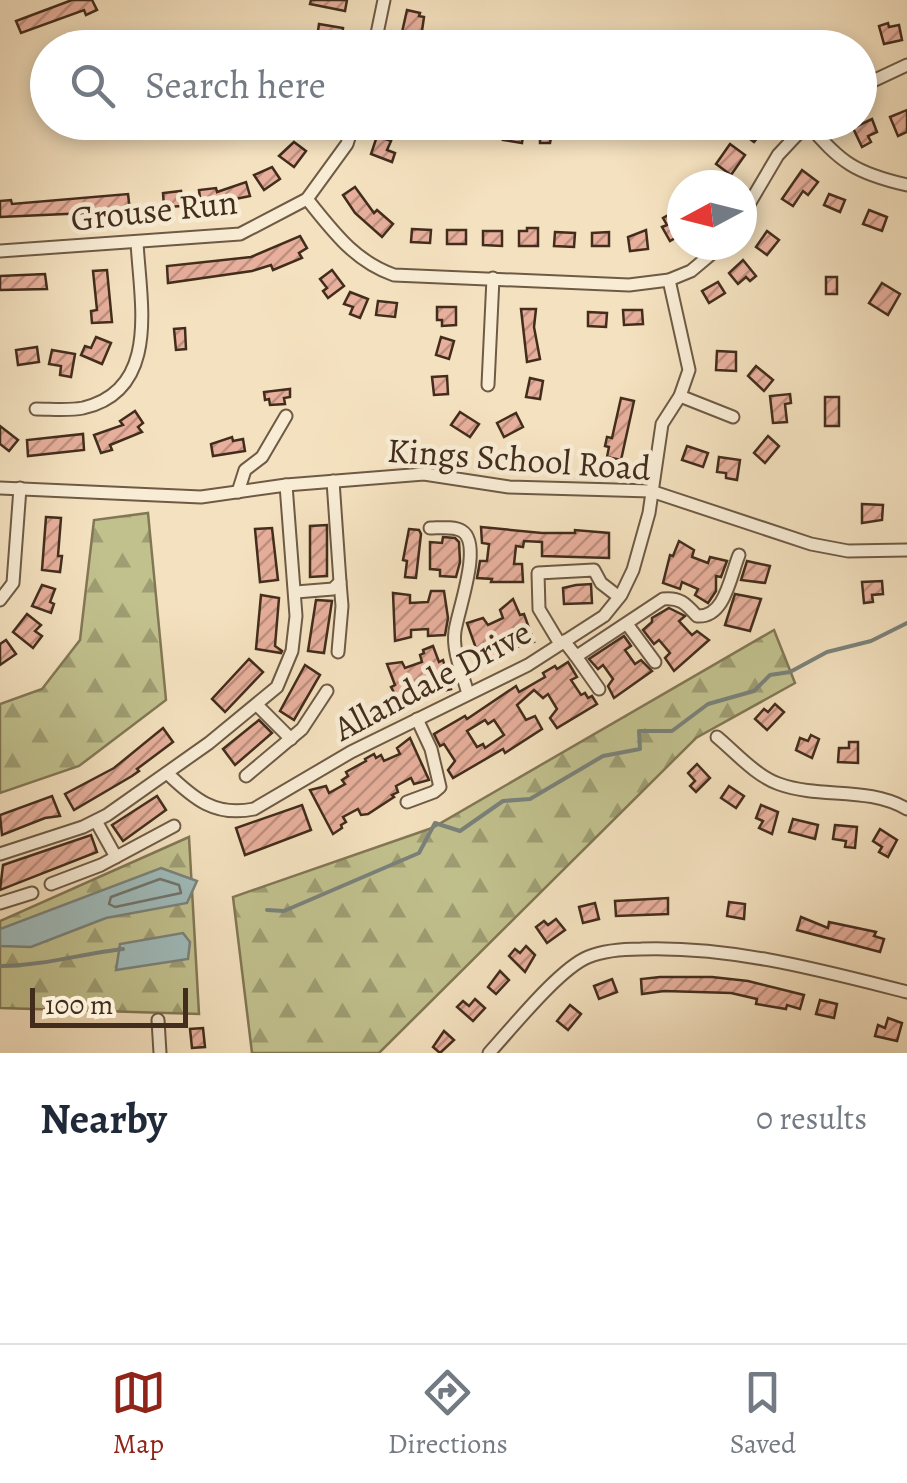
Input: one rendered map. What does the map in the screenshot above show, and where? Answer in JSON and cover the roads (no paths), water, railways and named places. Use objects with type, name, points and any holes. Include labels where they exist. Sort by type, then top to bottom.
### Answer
[{"type":"street","points":[[378,30],[384,0]]},
{"type":"street","points":[[877,79],[907,65]]},
{"type":"street","points":[[348,140],[307,199],[352,252],[376,269],[394,275],[629,284],[669,280],[691,271],[704,260]]},
{"type":"street","points":[[757,191],[778,155],[792,140]]},
{"type":"street","points":[[821,140],[864,175],[907,185]]},
{"type":"street","name":"Grouse Run","points":[[0,250],[240,234],[262,226],[307,199]]},
{"type":"street","points":[[36,409],[79,409],[100,403],[130,376],[140,357],[136,242]]},
{"type":"street","points":[[488,385],[493,278]]},
{"type":"street","name":"Allandale Drive","points":[[167,773],[198,801],[217,810],[254,810],[351,752],[528,664],[604,616],[633,570],[649,513],[662,424],[680,396],[689,370],[669,280]]},
{"type":"street","points":[[680,396],[733,417]]},
{"type":"street","points":[[238,492],[245,470],[262,457],[286,416]]},
{"type":"street","name":"Kings School Road","points":[[0,488],[201,497],[333,480],[424,474],[509,488],[650,491],[811,544],[848,551],[907,550]]},
{"type":"street","points":[[333,480],[342,606],[338,652]]},
{"type":"street","points":[[0,854],[96,820],[167,773],[277,688],[292,651],[296,592],[286,485]]},
{"type":"street","points":[[0,600],[13,582],[20,488]]},
{"type":"street","points":[[430,528],[456,529],[469,540],[471,555],[455,633],[468,694]]},
{"type":"street","points":[[575,654],[663,599],[675,598],[697,616],[707,617],[718,610],[738,555]]},
{"type":"street","points":[[598,689],[538,609],[538,572],[594,570],[601,583],[619,597]]},
{"type":"street","points":[[296,592],[333,589],[340,582]]},
{"type":"street","points":[[627,624],[655,662]]},
{"type":"street","points":[[246,776],[302,729],[327,691]]},
{"type":"street","points":[[258,706],[291,739]]},
{"type":"street","points":[[406,802],[440,786],[431,749],[417,719]]},
{"type":"street","points":[[717,737],[774,782],[805,792],[880,796],[907,809]]},
{"type":"street","points":[[96,820],[116,857]]},
{"type":"street","points":[[51,884],[116,857],[174,826]]},
{"type":"street","points":[[0,903],[32,892]]},
{"type":"street","points":[[489,1053],[555,983],[586,957],[617,950],[668,948],[735,954],[815,968],[907,992]]},
{"type":"street","points":[[158,1020],[160,1053]]},
{"type":"water","points":[[161,868],[197,881],[187,903],[106,918],[31,947],[0,946],[0,929]]},
{"type":"water","points":[[183,933],[190,942],[188,959],[116,970],[120,944]]},
{"type":"waterway","points":[[267,910],[284,911],[419,853],[435,823],[460,831],[503,801],[530,799],[603,756],[640,749],[639,731],[672,731],[708,704],[754,691],[770,675],[790,672],[827,652],[871,641],[907,623]]},
{"type":"waterway","points":[[0,966],[123,949]]}]
